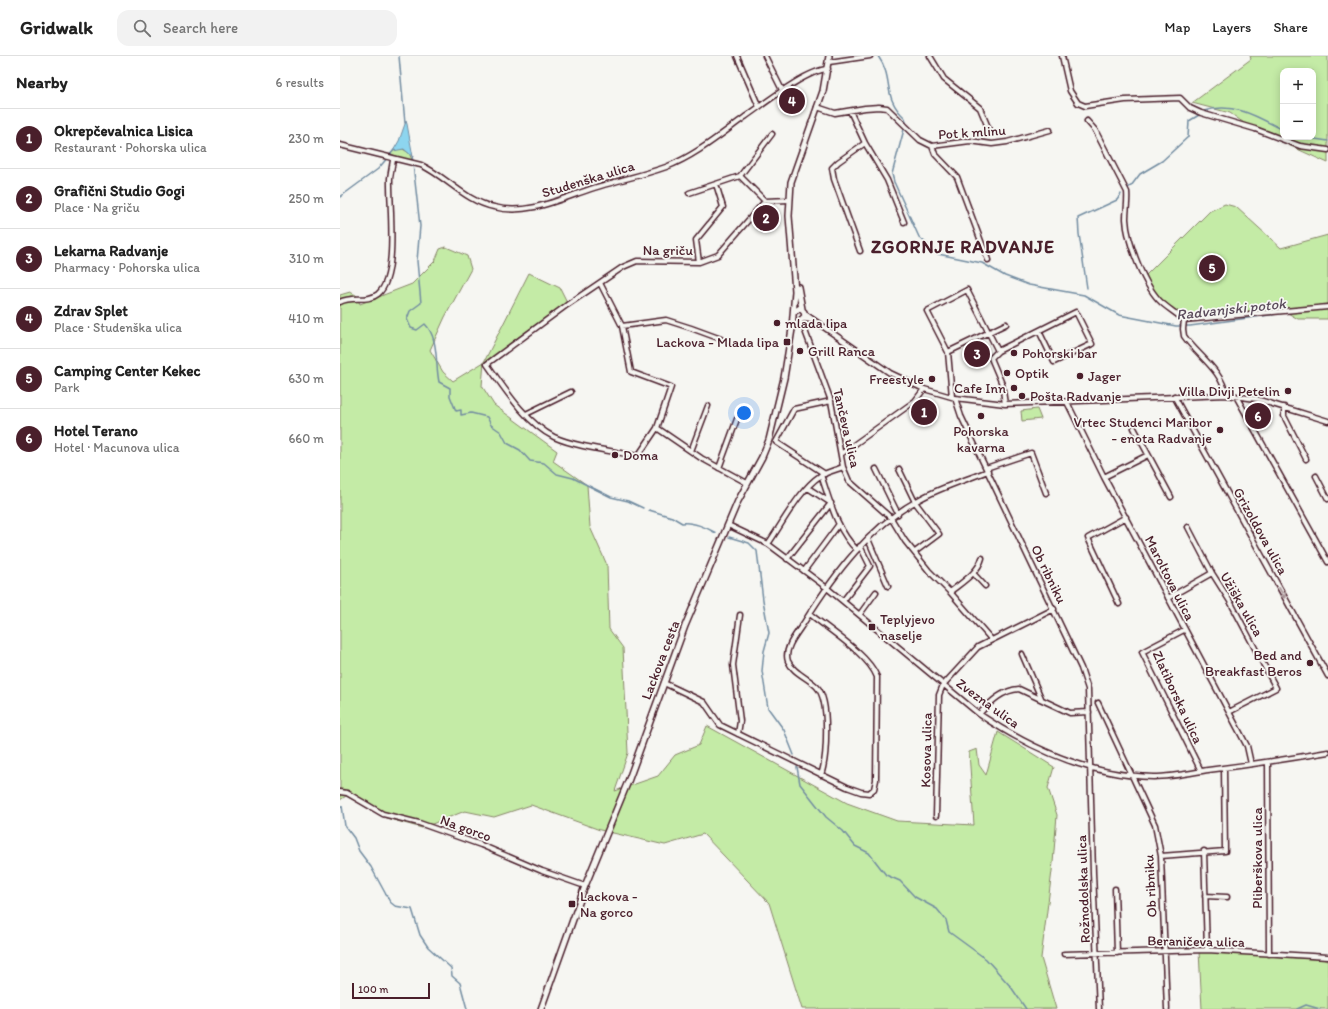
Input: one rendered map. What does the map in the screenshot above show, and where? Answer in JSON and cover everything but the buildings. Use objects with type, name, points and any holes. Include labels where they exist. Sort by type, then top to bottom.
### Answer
[{"type":"street","points":[[737,56],[759,107]]},
{"type":"street","points":[[765,56],[782,90]]},
{"type":"street","points":[[792,328],[801,320],[804,312],[794,267],[788,216],[789,200],[797,163],[817,107],[830,56]]},
{"type":"street","points":[[829,62],[870,56]]},
{"type":"street","points":[[930,56],[944,79],[980,108],[990,132]]},
{"type":"street","points":[[1062,56],[1070,91],[1078,103],[1085,106],[1125,100],[1180,98],[1190,108],[1201,113],[1300,146],[1328,150]]},
{"type":"street","name":"Studenška ulica","points":[[340,145],[410,164],[417,164],[431,170],[481,204],[504,210],[527,208],[561,200],[666,167],[711,142],[782,90],[828,68]]},
{"type":"street","name":"Pot k mlinu","points":[[817,107],[834,113],[883,107],[890,111],[920,140],[932,146],[970,141],[992,144],[1007,142],[1050,130]]},
{"type":"street","points":[[850,111],[864,143],[887,180],[904,222]]},
{"type":"street","points":[[1087,121],[1095,130],[1126,192],[1128,201],[1126,220],[1134,252],[1145,276],[1162,303],[1184,322],[1328,307]]},
{"type":"street","points":[[689,193],[740,176],[772,134]]},
{"type":"street","points":[[860,251],[834,179],[832,168],[864,143]]},
{"type":"street","name":"Pot k mlinu","points":[[932,146],[935,154],[957,177],[988,260]]},
{"type":"street","points":[[340,302],[351,298],[371,298],[380,292],[385,284],[388,275],[392,240],[390,177],[392,159]]},
{"type":"street","points":[[740,176],[765,201],[789,200]]},
{"type":"street","points":[[699,262],[696,240],[723,207],[716,184]]},
{"type":"street","name":"Na griču","points":[[600,283],[622,326],[631,372],[671,387],[657,428],[638,456],[573,443],[554,437],[526,414],[487,364],[600,283],[623,267],[638,261],[699,262],[718,255],[765,201]]},
{"type":"street","points":[[794,267],[794,315]]},
{"type":"street","points":[[998,351],[989,332],[967,290],[927,311],[948,352],[989,332],[1006,324]]},
{"type":"street","points":[[794,315],[797,308],[880,367],[924,389],[953,398],[1005,404],[1226,395],[1256,399],[1328,421]]},
{"type":"street","points":[[1005,404],[1002,384],[991,358],[998,351],[1076,312],[1092,344],[1054,362],[1039,331]]},
{"type":"street","points":[[794,315],[801,320],[813,320]]},
{"type":"street","name":"Lackova cesta","points":[[541,1009],[585,886],[628,779],[685,626],[728,525],[769,440],[784,378],[794,315]]},
{"type":"street","points":[[622,326],[666,320],[721,339]]},
{"type":"street","points":[[1184,322],[1183,330],[1188,342],[1223,381],[1226,395]]},
{"type":"street","name":"Tančeva ulica","points":[[804,328],[832,401],[843,468],[849,481],[891,518],[905,541],[915,552],[928,571],[950,592],[991,639]]},
{"type":"street","name":"Ob ribniku","points":[[948,352],[953,398],[987,469],[1005,512],[1054,609],[1085,678],[1088,689],[1090,768]]},
{"type":"street","points":[[841,454],[915,401],[924,389]]},
{"type":"street","points":[[526,414],[572,392]]},
{"type":"street","name":"Grizoldova ulica","points":[[1174,396],[1328,676]]},
{"type":"street","points":[[1236,396],[1328,562]]},
{"type":"street","points":[[832,401],[794,410],[776,442],[823,474],[831,503],[839,524],[848,541],[857,550]]},
{"type":"street","name":"Maroltova ulica","points":[[1067,402],[1104,477],[1184,630],[1229,712],[1246,746],[1251,764]]},
{"type":"street","points":[[691,451],[708,406]]},
{"type":"street","points":[[1284,407],[1284,416],[1306,459]]},
{"type":"street","points":[[719,468],[737,419]]},
{"type":"street","points":[[657,428],[691,451],[747,484]]},
{"type":"street","points":[[1134,428],[1172,497]]},
{"type":"street","points":[[821,775],[825,765],[824,697],[818,687],[795,670],[788,661],[787,654],[788,649],[827,588],[860,546],[891,518],[914,502],[987,469],[1031,453],[1046,493]]},
{"type":"street","points":[[1104,477],[1148,455]]},
{"type":"street","points":[[768,544],[784,518],[812,482],[823,474],[843,468]]},
{"type":"street","points":[[876,469],[898,514]]},
{"type":"street","points":[[899,469],[914,502],[939,534],[915,552]]},
{"type":"street","points":[[1316,476],[1328,499]]},
{"type":"street","points":[[808,488],[831,503]]},
{"type":"street","points":[[788,559],[831,503]]},
{"type":"street","points":[[1119,604],[1088,538],[1126,517]]},
{"type":"street","points":[[804,571],[839,524]]},
{"type":"street","name":"Zvezna ulica","points":[[728,525],[768,544],[827,588],[860,614],[943,685],[979,714],[1002,730],[1033,746],[1090,768],[1133,776],[1165,776],[1328,752]]},
{"type":"street","name":"Užiška ulica","points":[[1188,527],[1212,573],[1231,603],[1276,688],[1229,712]]},
{"type":"street","points":[[868,539],[888,586]]},
{"type":"street","points":[[843,601],[870,566],[860,546]]},
{"type":"street","points":[[950,592],[973,573],[980,565],[982,558]]},
{"type":"street","points":[[973,573],[985,586]]},
{"type":"street","points":[[1168,598],[1212,573]]},
{"type":"street","points":[[860,614],[876,592]]},
{"type":"street","points":[[943,685],[978,647],[991,639],[1054,609]]},
{"type":"street","points":[[664,683],[704,702],[720,725],[821,775],[861,792],[869,793],[874,789],[876,780],[877,677],[873,668],[865,658],[810,614]]},
{"type":"street","points":[[738,734],[740,721],[733,665],[740,615]]},
{"type":"street","name":"Zlatiborska ulica","points":[[1184,630],[1142,652],[1201,771]]},
{"type":"street","points":[[1022,654],[1041,699]]},
{"type":"street","name":"Kosova ulica","points":[[936,816],[939,695],[943,685]]},
{"type":"street","points":[[979,714],[990,703],[1012,690],[1026,691],[1070,713],[1089,712]]},
{"type":"street","name":"Ob ribniku","points":[[1098,703],[1155,824],[1161,856],[1167,1009]]},
{"type":"street","name":"Pliberškova ulica","points":[[1268,762],[1269,954]]},
{"type":"street","name":"Rožnodolska ulica","points":[[1090,768],[1099,1009]]},
{"type":"street","points":[[1161,856],[1204,851],[1225,851],[1224,768]]},
{"type":"street","name":"Na gorco","points":[[340,792],[347,793],[382,814],[419,823],[481,845],[542,871],[585,886]]},
{"type":"street","points":[[1204,851],[1207,950]]},
{"type":"street","points":[[1115,889],[1117,952]]},
{"type":"street","points":[[1205,896],[1227,897]]},
{"type":"street","name":"Beraničeva ulica","points":[[1064,954],[1097,954],[1164,950],[1207,950],[1328,957]]},
{"type":"green space","points":[[1250,56],[1328,56],[1328,163],[1251,128],[1230,113],[1192,103],[1251,59]]},
{"type":"green space","points":[[401,148],[409,153],[413,162],[391,154],[393,151]]},
{"type":"green space","points":[[1225,204],[1236,207],[1281,248],[1328,235],[1328,319],[1298,319],[1279,308],[1184,320],[1156,295],[1145,276],[1210,211]]},
{"type":"green space","points":[[446,247],[467,256],[471,269],[445,317],[430,350],[443,372],[453,381],[484,362],[482,386],[494,405],[557,451],[553,461],[587,485],[590,527],[607,565],[609,629],[623,648],[628,753],[615,791],[658,776],[675,755],[699,745],[707,726],[847,803],[897,821],[974,825],[969,752],[977,749],[979,765],[986,775],[998,732],[1054,767],[1048,788],[1057,815],[1053,863],[1041,958],[1056,1009],[802,1009],[769,903],[703,834],[665,845],[600,830],[531,805],[494,817],[465,811],[422,828],[386,818],[346,796],[340,800],[340,295],[350,292],[356,295],[360,304],[412,284],[435,261],[440,249]]},
{"type":"green space","points":[[529,273],[560,288],[567,302],[484,362]]},
{"type":"green space","points":[[1037,409],[1041,419],[1022,421],[1021,411]]},
{"type":"green space","points":[[1199,951],[1328,960],[1328,1009],[1202,1009]]},
{"type":"water","points":[[406,121],[413,157],[404,149],[393,151],[399,141]]},
{"type":"waterway","points":[[399,56],[405,123]]},
{"type":"waterway","name":"Radvanjski potok","points":[[878,56],[886,73],[890,95],[906,122],[892,174],[894,182],[919,237],[938,254],[982,263],[1005,276],[1029,285],[1084,295],[1119,315],[1176,326],[1190,326],[1292,312]]},
{"type":"waterway","points":[[1204,111],[1215,108],[1235,109],[1255,116],[1280,128]]},
{"type":"waterway","points":[[1127,188],[1131,186],[1140,174],[1162,161],[1188,137],[1189,121],[1199,115]]},
{"type":"waterway","points":[[1316,139],[1328,141]]},
{"type":"waterway","points":[[340,197],[378,169],[394,150]]},
{"type":"waterway","points":[[412,155],[420,226],[417,261],[421,303],[410,311],[407,319],[411,328],[417,330],[425,324],[433,336],[439,382],[450,388],[450,396],[456,411],[461,410],[461,415],[471,413],[487,417],[491,425],[501,432],[507,443],[520,450],[530,461],[544,463],[557,474],[573,478],[611,497],[628,501],[643,508]]},
{"type":"waterway","points":[[1087,288],[1078,218],[1117,200],[1121,194]]},
{"type":"waterway","points":[[649,510],[672,517],[682,523],[699,525],[716,533]]},
{"type":"waterway","points":[[729,537],[749,543],[757,551],[769,633],[764,651],[762,671],[768,708],[784,730],[794,755]]},
{"type":"waterway","points":[[797,767],[800,784],[826,817],[843,831],[855,846],[869,853],[886,875],[900,881],[915,897],[937,909],[946,920],[949,932],[986,959],[1011,987],[1026,1009]]},
{"type":"waterway","points":[[340,806],[342,806],[345,826],[354,838],[359,851],[371,867],[390,902],[395,906],[412,909],[420,935],[428,947],[451,968],[452,976],[460,983],[467,1009]]},
{"type":"waterway","points":[[1297,1009],[1306,1005],[1320,1009]]},
{"type":"place","name":"Zdrav Splet","points":[[792,101]]},
{"type":"place","name":"Grafični Studio Gogi","points":[[766,218]]},
{"type":"place","name":"Camping Center Kekec","points":[[1212,268]]},
{"type":"place","name":"mlada lipa","points":[[777,323]]},
{"type":"place","name":"Lackova - Mlada lipa","points":[[787,342]]},
{"type":"place","name":"Grill Ranca","points":[[800,351]]},
{"type":"place","name":"Pohorski bar","points":[[1014,353]]},
{"type":"place","name":"Lekarna Radvanje","points":[[977,354]]},
{"type":"place","name":"Optik","points":[[1007,373]]},
{"type":"place","name":"Jager","points":[[1080,376]]},
{"type":"place","name":"Freestyle","points":[[932,379]]},
{"type":"place","name":"Cafe Inn","points":[[1014,388]]},
{"type":"place","name":"Villa Divji Petelin","points":[[1288,391]]},
{"type":"place","name":"Pošta Radvanje","points":[[1022,396]]},
{"type":"place","name":"Okrepčevalnica Lisica","points":[[924,412]]},
{"type":"place","name":"Pohorska kavarna","points":[[981,416]]},
{"type":"place","name":"Hotel Terano","points":[[1258,416]]},
{"type":"place","name":"Vrtec Studenci Maribor - enota Radvanje","points":[[1220,430]]},
{"type":"place","name":"Doma","points":[[615,455]]},
{"type":"place","name":"Teplyjevo naselje","points":[[872,627]]},
{"type":"place","name":"Bed and Breakfast Beros","points":[[1310,663]]},
{"type":"place","name":"Lackova - Na gorco","points":[[572,904]]},
{"type":"district","name":"ZGORNJE RADVANJE","points":[[963,247]]}]
